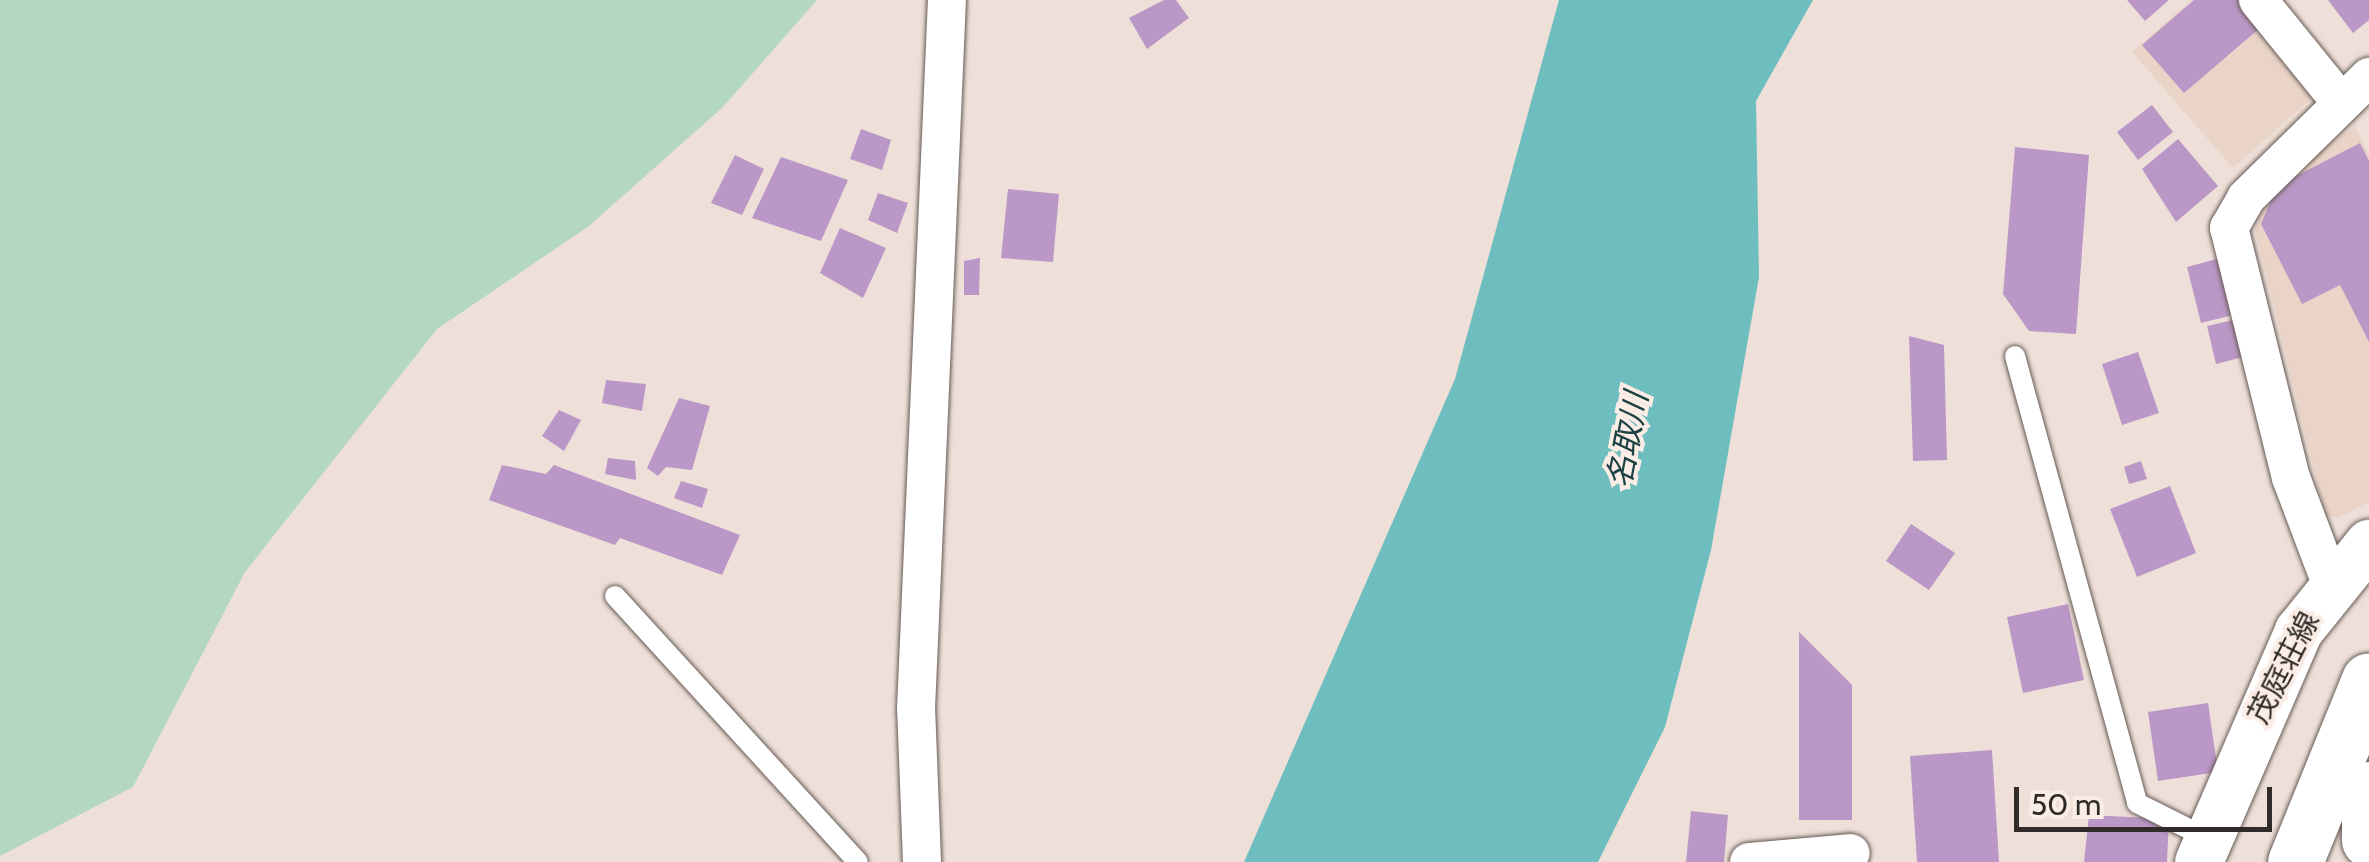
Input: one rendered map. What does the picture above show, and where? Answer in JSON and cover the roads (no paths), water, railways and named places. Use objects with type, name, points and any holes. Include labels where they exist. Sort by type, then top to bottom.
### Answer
[{"type":"highway","points":[[2296,862],[2369,680]]},
{"type":"highway","points":[[2369,788],[2369,840]]},
{"type":"street","points":[[922,862],[916,709],[947,0]]},
{"type":"street","points":[[2258,0],[2354,88],[2229,228],[2292,478],[2330,582]]},
{"type":"street","name":"茂庭荘線","points":[[2203,850],[2266,697],[2330,582],[2369,544]]},
{"type":"street","points":[[1750,862],[1850,853]]},
{"type":"lane","points":[[2015,356],[2137,803],[2203,850]]},
{"type":"lane","points":[[615,596],[858,862]]},
{"type":"water","name":"名取川","points":[[1559,0],[1813,0],[1756,101],[1759,277],[1711,550],[1665,727],[1598,862],[1244,862],[1455,379]]}]
